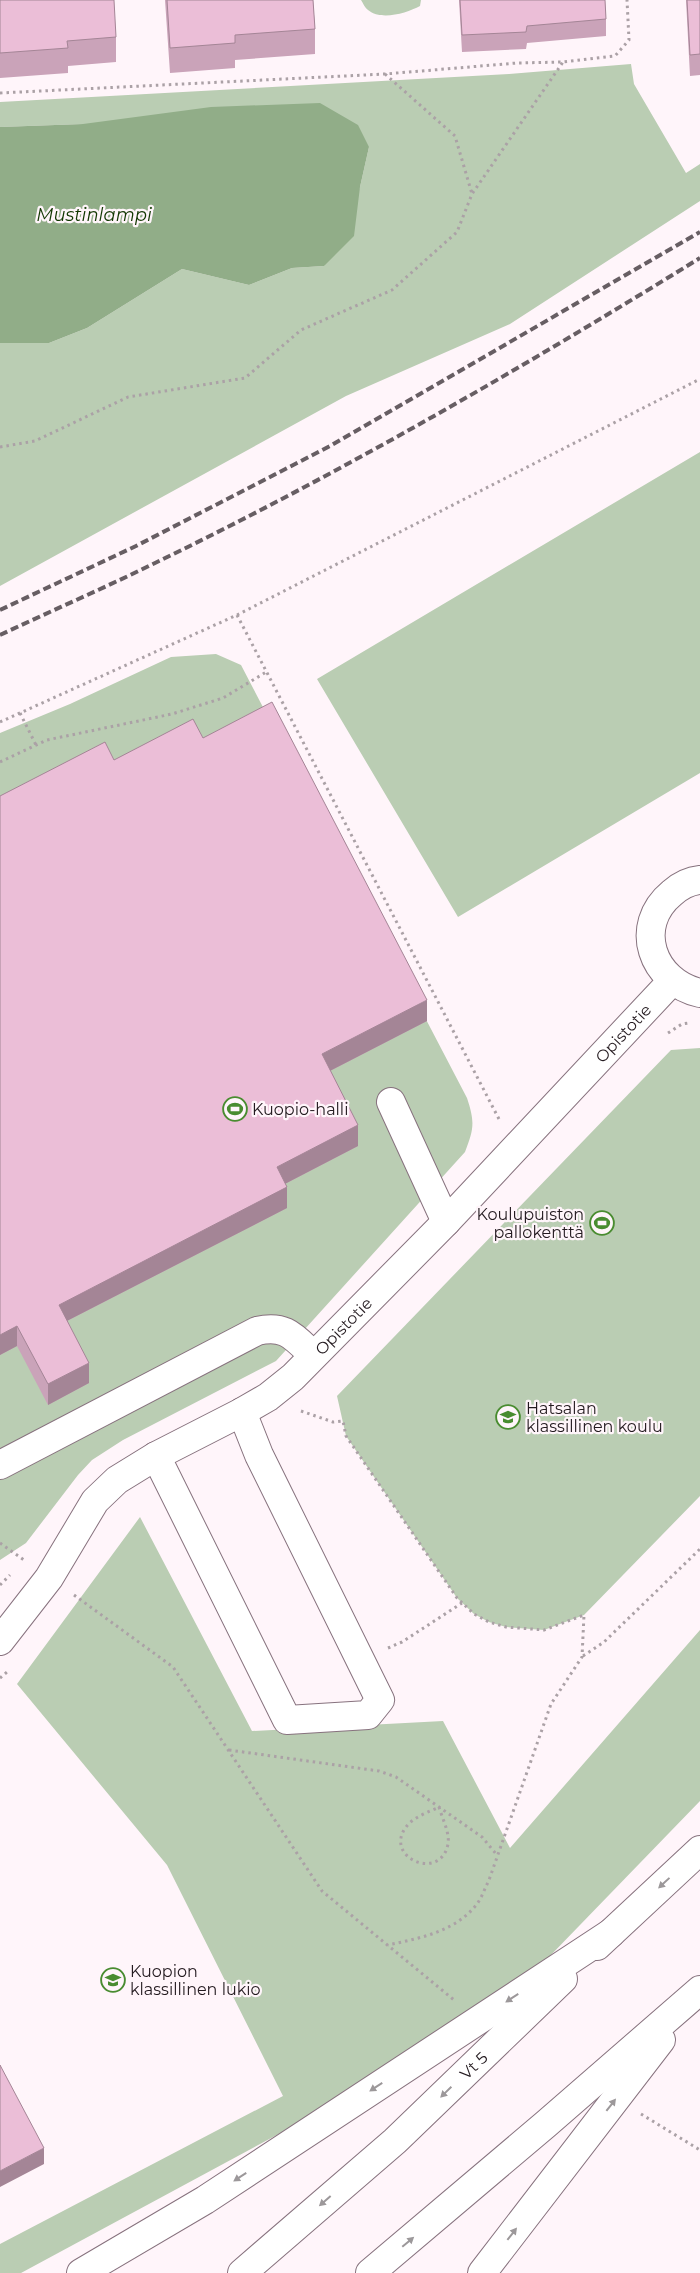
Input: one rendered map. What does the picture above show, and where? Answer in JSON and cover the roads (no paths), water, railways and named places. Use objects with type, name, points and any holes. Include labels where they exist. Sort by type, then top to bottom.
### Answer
[{"type":"main road","points":[[700,880],[678,887],[664,899],[654,915],[650,933],[652,951],[660,968],[672,982],[687,990],[700,992]]},
{"type":"main road","name":"Opistotie","points":[[0,1641],[49,1578],[95,1501],[117,1480],[156,1456],[242,1412],[280,1387],[446,1222],[672,982]]},
{"type":"main road","points":[[391,1102],[446,1222]]},
{"type":"main road","points":[[0,1465],[257,1331],[270,1328],[285,1331],[313,1356]]},
{"type":"main road","points":[[156,1456],[287,1720],[368,1715],[380,1700],[259,1455],[242,1412]]},
{"type":"main road","name":"Vt 5","points":[[242,2273],[395,2141],[700,1850]]},
{"type":"main road","points":[[80,2273],[205,2200],[611,1933]]},
{"type":"main road","points":[[370,2273],[546,2124],[699,1990]]},
{"type":"main road","points":[[482,2273],[699,1990]]},
{"type":"water","name":"Mustinlampi","points":[[320,103],[358,125],[369,147],[360,187],[354,236],[324,266],[292,268],[249,285],[182,269],[87,328],[49,343],[0,343],[0,127],[83,124],[211,107]]},
{"type":"railway","points":[[0,610],[136,546],[330,446],[700,232]]},
{"type":"railway","points":[[0,635],[153,564],[362,456],[498,379],[700,258]]},
{"type":"place","name":"Kuopio-halli","points":[[235,1109]]},
{"type":"place","name":"Koulupuiston pallokenttä","points":[[602,1223]]},
{"type":"place","name":"Hatsalan klassillinen koulu","points":[[508,1417]]},
{"type":"place","name":"Kuopion klassillinen lukio","points":[[113,1980]]}]
